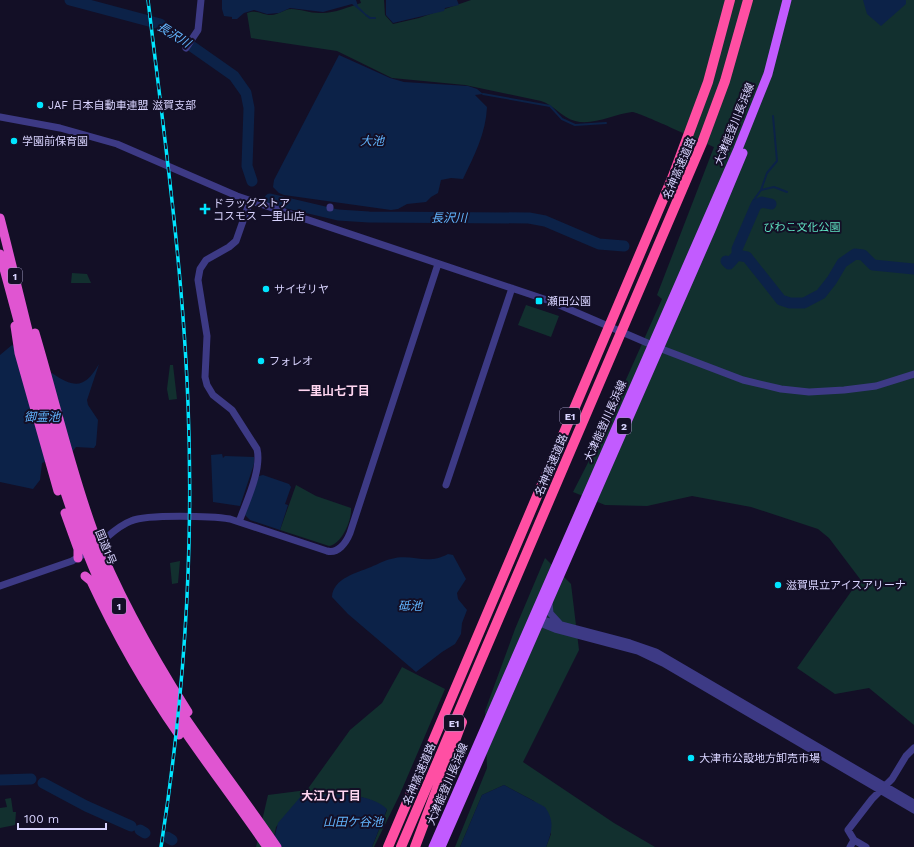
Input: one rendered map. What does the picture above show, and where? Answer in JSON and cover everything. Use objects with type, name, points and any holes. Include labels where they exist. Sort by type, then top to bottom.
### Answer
[{"type":"highway","points":[[694,123],[723,0]]},
{"type":"highway","name":"名神高速道路","points":[[387,847],[673,176],[708,82],[730,0]]},
{"type":"highway","name":"名神高速道路","points":[[401,847],[702,144],[725,81],[748,0]]},
{"type":"highway","name":"国道1号","points":[[0,218],[17,301],[61,480],[95,573],[136,655],[167,705],[267,847]]},
{"type":"highway","name":"国道1号","points":[[0,254],[17,301]]},
{"type":"highway","points":[[17,301],[26,335],[99,544],[119,590],[145,641],[196,724],[213,757]]},
{"type":"highway","points":[[26,335],[49,465],[78,548],[78,558]]},
{"type":"highway","name":"国道1号","points":[[26,335],[68,478],[96,556],[125,617],[175,703],[276,847]]},
{"type":"highway","points":[[85,576],[91,581],[129,657],[153,696],[180,736],[215,775]]},
{"type":"highway","points":[[415,847],[506,600]]},
{"type":"main road","name":"大津能登川長浜線","points":[[433,847],[537,621],[549,601],[656,347],[756,105],[779,36],[787,0]]},
{"type":"main road","name":"大津能登川長浜線","points":[[441,847],[656,347],[711,230],[757,118],[782,43],[792,0]]},
{"type":"street","points":[[186,48],[198,30],[201,0]]},
{"type":"street","points":[[0,117],[53,126],[106,140],[250,201],[512,288],[592,319],[656,347],[743,380],[781,389],[809,392],[862,389],[914,374]]},
{"type":"street","points":[[239,522],[257,470],[257,449],[232,410],[213,395],[207,384],[205,377],[207,336],[198,277],[200,269],[206,260],[229,247],[236,241],[250,201]]},
{"type":"street","points":[[0,586],[78,558],[130,521],[145,517],[222,518],[239,522],[332,553],[337,551],[346,541],[350,533],[438,264]]},
{"type":"street","points":[[446,485],[512,288]]},
{"type":"street","points":[[549,601],[550,614],[560,624]]},
{"type":"street","points":[[537,621],[560,624],[630,642],[656,652],[882,788],[914,810]]},
{"type":"street","points":[[537,621],[626,647],[650,656],[882,788],[914,803]]},
{"type":"street","points":[[866,847],[854,840],[848,830],[882,788],[892,779],[906,756],[914,748]]},
{"type":"street","points":[[850,847],[854,840]]},
{"type":"green space","name":"びわこ文化公園","points":[[360,0],[384,0],[385,15],[393,24],[419,18],[471,0],[914,0],[914,725],[869,688],[835,694],[797,668],[860,579],[829,538],[818,529],[751,507],[692,496],[647,506],[605,505],[573,492],[595,449],[662,299],[657,295],[714,147],[637,113],[625,113],[589,122],[575,121],[541,101],[465,85],[392,78],[337,51],[251,38],[247,13],[257,12],[274,15],[291,9],[324,13],[340,10],[361,3]]},
{"type":"green space","points":[[72,273],[87,274],[91,283],[71,283]]},
{"type":"green space","points":[[526,305],[559,316],[551,337],[518,325]]},
{"type":"green space","points":[[170,365],[173,365],[177,399],[169,400],[167,389]]},
{"type":"green space","points":[[296,485],[316,496],[351,508],[348,525],[342,536],[334,544],[329,546],[280,530]]},
{"type":"green space","points":[[545,558],[571,584],[579,650],[523,762],[614,823],[655,847],[546,847],[551,834],[534,801],[504,785],[482,795],[460,847],[455,847],[487,768],[485,711],[515,629]]},
{"type":"green space","points":[[180,561],[178,583],[172,584],[170,563]]},
{"type":"green space","points":[[402,667],[445,689],[400,794],[374,847],[372,847],[387,810],[369,799],[359,797],[348,795],[305,795],[276,827],[272,847],[256,847],[268,795],[307,790],[350,730],[382,703]]},
{"type":"green space","points":[[11,798],[13,812],[16,812],[15,825],[0,828],[0,808],[7,807],[5,799]]},
{"type":"water","points":[[222,0],[356,0],[358,6],[366,14],[365,15],[352,4],[323,12],[290,8],[279,13],[267,14],[254,10],[244,13],[237,19],[232,19],[232,17],[224,16]]},
{"type":"water","points":[[386,0],[457,0],[459,5],[445,8],[444,11],[393,23],[386,15]]},
{"type":"water","points":[[863,0],[906,0],[906,4],[881,26],[867,14]]},
{"type":"water","name":"大池","points":[[339,55],[390,78],[404,82],[468,86],[477,89],[483,94],[475,95],[487,107],[482,135],[463,179],[451,178],[441,180],[438,193],[426,202],[407,204],[398,209],[391,210],[284,195],[279,193],[273,187],[274,180]]},
{"type":"water","name":"御霊池","points":[[12,345],[50,374],[52,373],[73,384],[84,382],[94,372],[99,364],[87,400],[88,405],[98,420],[96,445],[94,448],[76,447],[72,452],[42,463],[40,480],[33,489],[0,482],[0,355]]},
{"type":"water","points":[[222,454],[223,458],[225,456],[254,457],[254,464],[240,506],[213,502],[211,455]]},
{"type":"water","points":[[263,475],[289,484],[291,487],[285,504],[288,505],[280,530],[250,520],[245,515],[259,476]]},
{"type":"water","name":"砥池","points":[[448,554],[453,555],[466,579],[457,593],[458,599],[467,610],[462,623],[461,634],[455,644],[416,672],[348,614],[332,597],[333,591],[341,581],[353,574],[386,560],[406,557],[433,559]]},
{"type":"water","points":[[504,785],[545,807],[550,817],[552,827],[546,847],[460,847],[482,795]]},
{"type":"water","name":"山田ケ谷池","points":[[302,795],[358,796],[378,803],[387,809],[372,847],[272,847],[278,823]]},
{"type":"waterway","name":"長沢川","points":[[70,0],[160,24],[234,76],[246,93],[249,108],[247,166],[252,181]]},
{"type":"waterway","points":[[366,15],[370,18],[375,18]]},
{"type":"waterway","points":[[483,94],[550,106],[562,119],[575,125],[606,123]]},
{"type":"waterway","points":[[752,213],[753,201],[761,190],[767,173],[777,161],[773,116]]},
{"type":"waterway","points":[[761,190],[774,187],[787,192]]},
{"type":"waterway","name":"長沢川","points":[[270,199],[338,215],[369,217],[529,218],[545,221],[599,244],[624,246]]},
{"type":"waterway","points":[[737,255],[737,249],[756,205],[762,202],[771,204]]},
{"type":"waterway","points":[[726,261],[729,264],[737,255],[747,257],[781,300],[790,303],[804,303],[821,294],[832,280],[842,263],[855,254],[863,255],[873,265],[914,269]]},
{"type":"waterway","points":[[0,780],[31,779]]},
{"type":"waterway","points":[[43,783],[86,806],[131,826]]},
{"type":"waterway","points":[[140,830],[145,833]]},
{"type":"waterway","points":[[167,837],[172,840]]},
{"type":"railway","points":[[148,0],[182,303],[186,353],[190,460],[188,571],[181,682],[176,737],[161,847]]},
{"type":"place","name":"JAF 日本自動車連盟 滋賀支部","points":[[40,105]]},
{"type":"place","name":"学園前保育園","points":[[14,141]]},
{"type":"place","name":"ドラッグストア コスモス 一里山店","points":[[205,209]]},
{"type":"place","name":"サイゼリヤ","points":[[266,289]]},
{"type":"place","name":"瀬田公園","points":[[539,301]]},
{"type":"place","name":"フォレオ","points":[[261,361]]},
{"type":"place","name":"滋賀県立アイスアリーナ","points":[[778,585]]},
{"type":"place","name":"大津市公設地方卸売市場","points":[[691,758]]},
{"type":"district","name":"一里山七丁目","points":[[334,391]]},
{"type":"district","name":"大江八丁目","points":[[331,796]]}]
